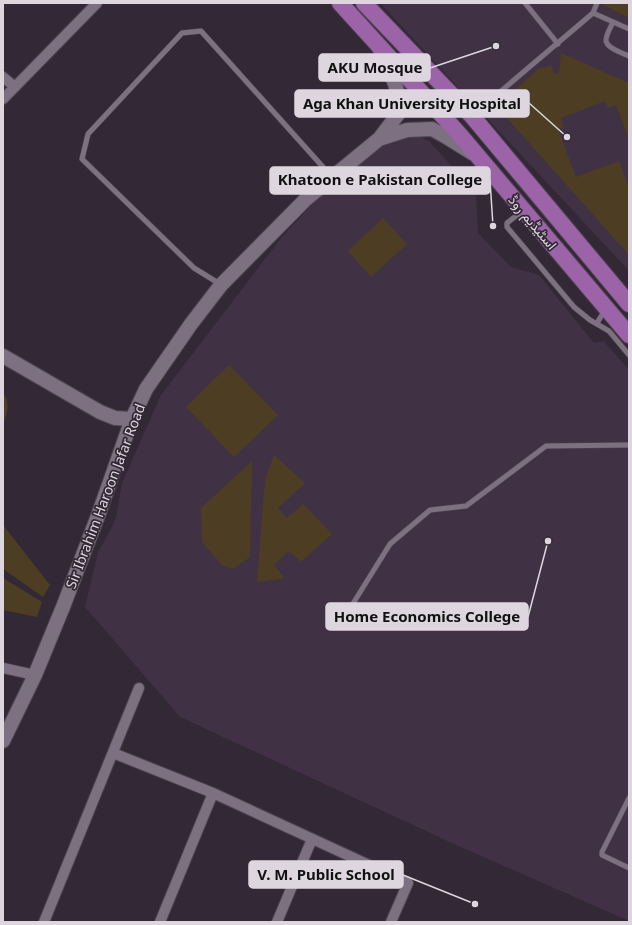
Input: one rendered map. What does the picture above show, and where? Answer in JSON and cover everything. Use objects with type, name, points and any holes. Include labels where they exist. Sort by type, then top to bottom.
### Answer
[{"type":"main road","name":"اسٹیڈیم روڈ","points":[[340,3],[480,158],[629,335]]},
{"type":"main road","name":"اسٹیڈیم روڈ","points":[[364,3],[472,116],[625,300]]},
{"type":"main road","points":[[606,308],[625,300]]},
{"type":"street","points":[[3,99],[97,3]]},
{"type":"street","points":[[376,42],[395,84],[402,110],[379,139]]},
{"type":"street","points":[[3,77],[14,87]]},
{"type":"street","points":[[379,139],[407,130],[432,129],[480,158]]},
{"type":"street","name":"Sir Ibrahim Haroon Jafar Road","points":[[3,742],[35,675],[63,607],[99,513],[132,419],[146,389],[191,324],[221,285],[306,199],[379,139]]},
{"type":"street","points":[[3,356],[100,412],[115,418],[132,419]]},
{"type":"street","points":[[3,668],[35,675]]},
{"type":"street","points":[[44,922],[139,688]]},
{"type":"street","points":[[113,753],[213,793],[408,883],[391,922]]},
{"type":"street","points":[[160,922],[213,793]]},
{"type":"street","points":[[277,922],[312,839]]},
{"type":"lane","points":[[525,3],[558,44]]},
{"type":"lane","points":[[472,116],[593,13],[598,3]]},
{"type":"lane","points":[[593,13],[629,29]]},
{"type":"lane","points":[[613,22],[606,39],[607,44],[614,50],[629,56]]},
{"type":"lane","points":[[221,285],[194,268],[82,159],[88,134],[182,33],[201,31],[332,178]]},
{"type":"lane","points":[[523,210],[507,223],[507,227],[574,307],[585,317],[609,330],[629,355]]},
{"type":"lane","points":[[596,323],[606,308]]},
{"type":"lane","points":[[349,610],[390,544],[430,510],[466,506],[546,446],[629,445]]},
{"type":"lane","points":[[629,798],[602,852],[602,854],[629,868]]},
{"type":"shaded area","points":[[380,3],[629,3],[629,271]]},
{"type":"shaded area","points":[[604,3],[629,3],[629,18],[603,5]]},
{"type":"shaded area","points":[[561,53],[629,83],[629,139],[616,105],[608,108],[605,101],[561,118],[564,127],[558,129],[576,177],[619,161],[629,188],[629,255],[497,107],[538,69],[551,65],[554,74],[559,73]]},
{"type":"shaded area","points":[[408,131],[429,141],[476,193],[478,233],[511,267],[539,275],[594,343],[604,341],[629,370],[629,921],[456,845],[180,717],[85,607],[98,552],[116,517],[122,483],[161,395],[281,238],[320,196],[357,162],[384,141]]},
{"type":"shaded area","points":[[383,218],[407,244],[371,277],[348,251]]},
{"type":"shaded area","points":[[229,365],[278,415],[234,457],[186,407]]},
{"type":"shaded area","points":[[3,393],[8,404],[3,424]]},
{"type":"shaded area","points":[[274,455],[305,483],[278,508],[287,518],[303,504],[332,534],[301,562],[289,551],[274,565],[284,577],[281,579],[257,582],[265,479]]},
{"type":"shaded area","points":[[252,461],[250,557],[233,569],[222,565],[202,542],[201,508]]},
{"type":"shaded area","points":[[3,525],[50,585],[43,597],[3,569]]},
{"type":"shaded area","points":[[3,578],[42,602],[37,617],[3,610]]},
{"type":"place","name":"AKU Mosque","points":[[496,46]]},
{"type":"place","name":"Aga Khan University Hospital","points":[[567,137]]},
{"type":"place","name":"Khatoon e Pakistan College","points":[[493,226]]},
{"type":"place","name":"Home Economics College","points":[[548,541]]},
{"type":"place","name":"V. M. Public School","points":[[475,904]]}]
